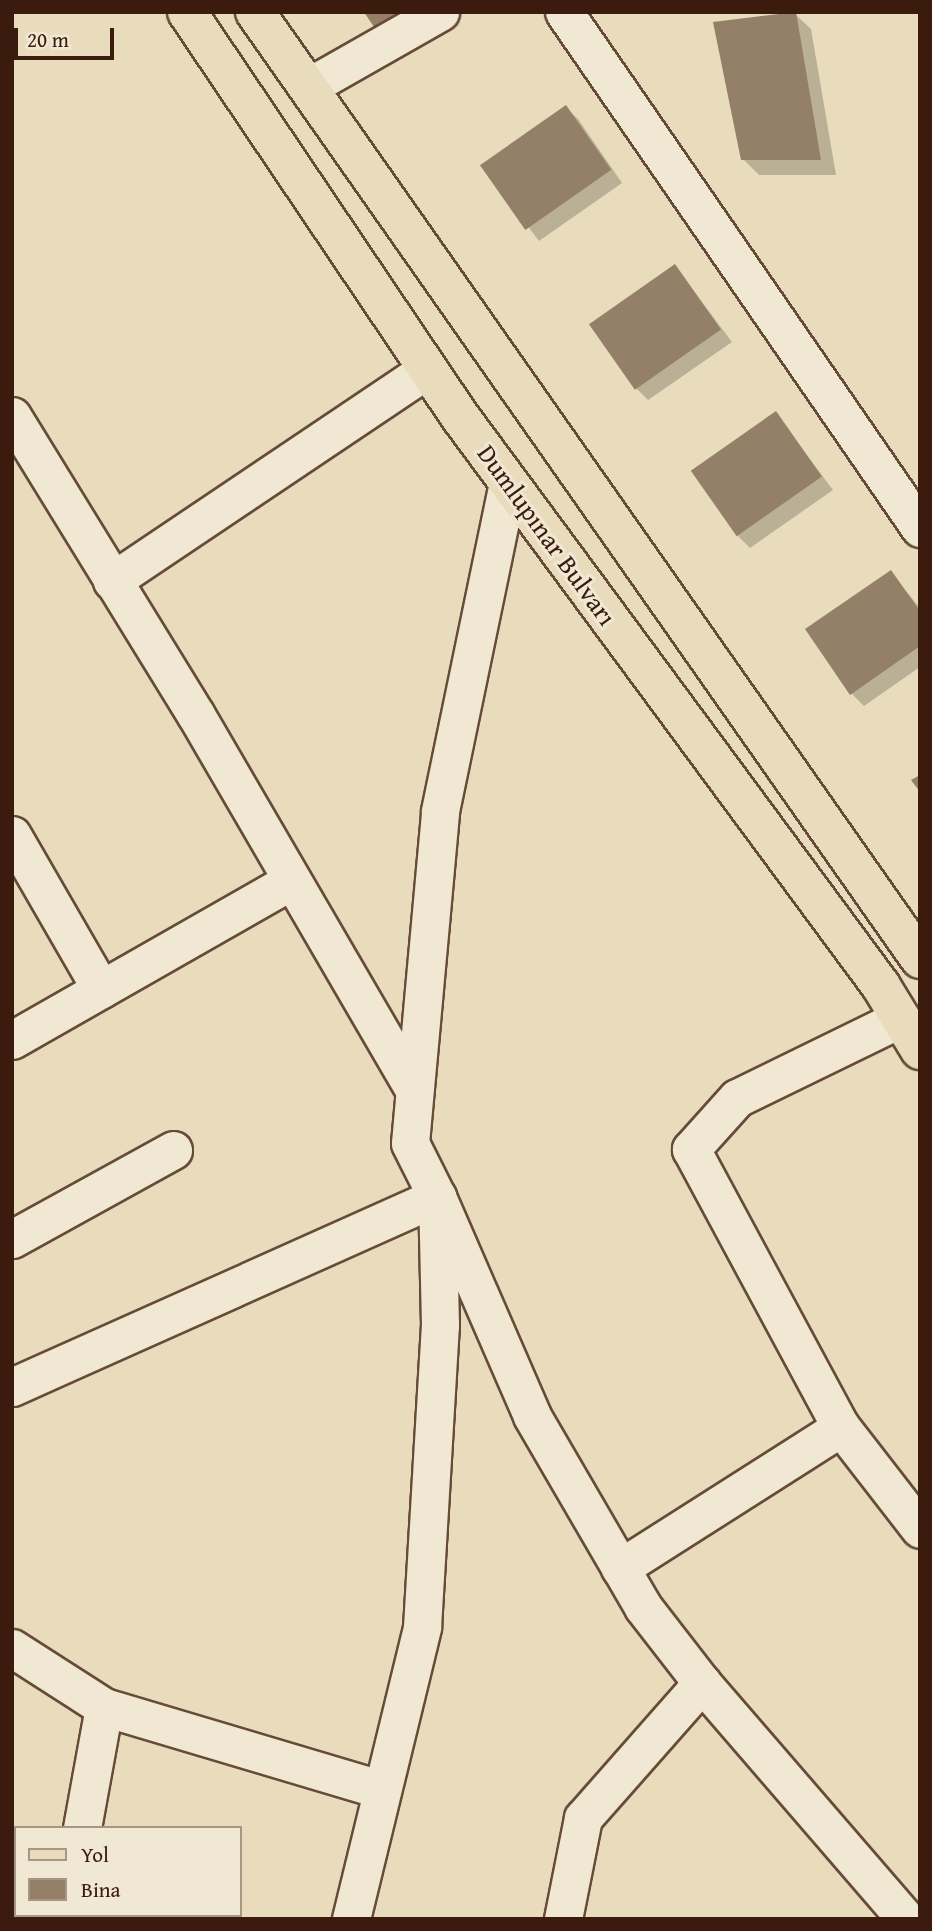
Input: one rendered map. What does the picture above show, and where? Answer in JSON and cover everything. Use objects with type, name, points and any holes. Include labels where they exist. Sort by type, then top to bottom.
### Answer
[{"type":"main road","name":"Dumlupınar Bulvarı","points":[[187,12],[427,369],[881,986],[910,1034]]},
{"type":"main road","points":[[254,12],[920,959]]},
{"type":"street","points":[[308,87],[440,12]]},
{"type":"street","points":[[564,12],[908,490],[920,528]]},
{"type":"street","points":[[112,581],[427,369]]},
{"type":"street","points":[[12,416],[196,715],[414,1090]]},
{"type":"street","points":[[508,482],[440,811],[410,1143],[436,1196],[531,1416],[643,1607],[702,1683],[906,1919]]},
{"type":"street","points":[[12,835],[101,989]]},
{"type":"street","points":[[12,1040],[292,880]]},
{"type":"street","points":[[910,1034],[737,1098],[691,1149],[841,1427],[920,1529]]},
{"type":"street","points":[[12,1239],[173,1150]]},
{"type":"street","points":[[12,1387],[436,1196]]},
{"type":"street","points":[[351,1919],[422,1627],[440,1325],[436,1196]]},
{"type":"street","points":[[620,1568],[841,1427]]},
{"type":"street","points":[[13,1644],[104,1707],[382,1790]]},
{"type":"street","points":[[563,1919],[583,1818],[702,1683]]},
{"type":"street","points":[[82,1826],[104,1707]]},
{"type":"building","points":[[364,12],[415,12],[380,36]]},
{"type":"building","points":[[796,12],[821,160],[741,160],[713,22]]},
{"type":"building","points":[[566,105],[611,170],[525,230],[480,165]]},
{"type":"building","points":[[675,264],[721,330],[635,390],[589,324]]},
{"type":"building","points":[[776,411],[822,477],[737,536],[691,471]]},
{"type":"building","points":[[891,570],[920,611],[920,646],[850,695],[805,629]]},
{"type":"building","points":[[920,775],[920,792],[911,780]]}]
